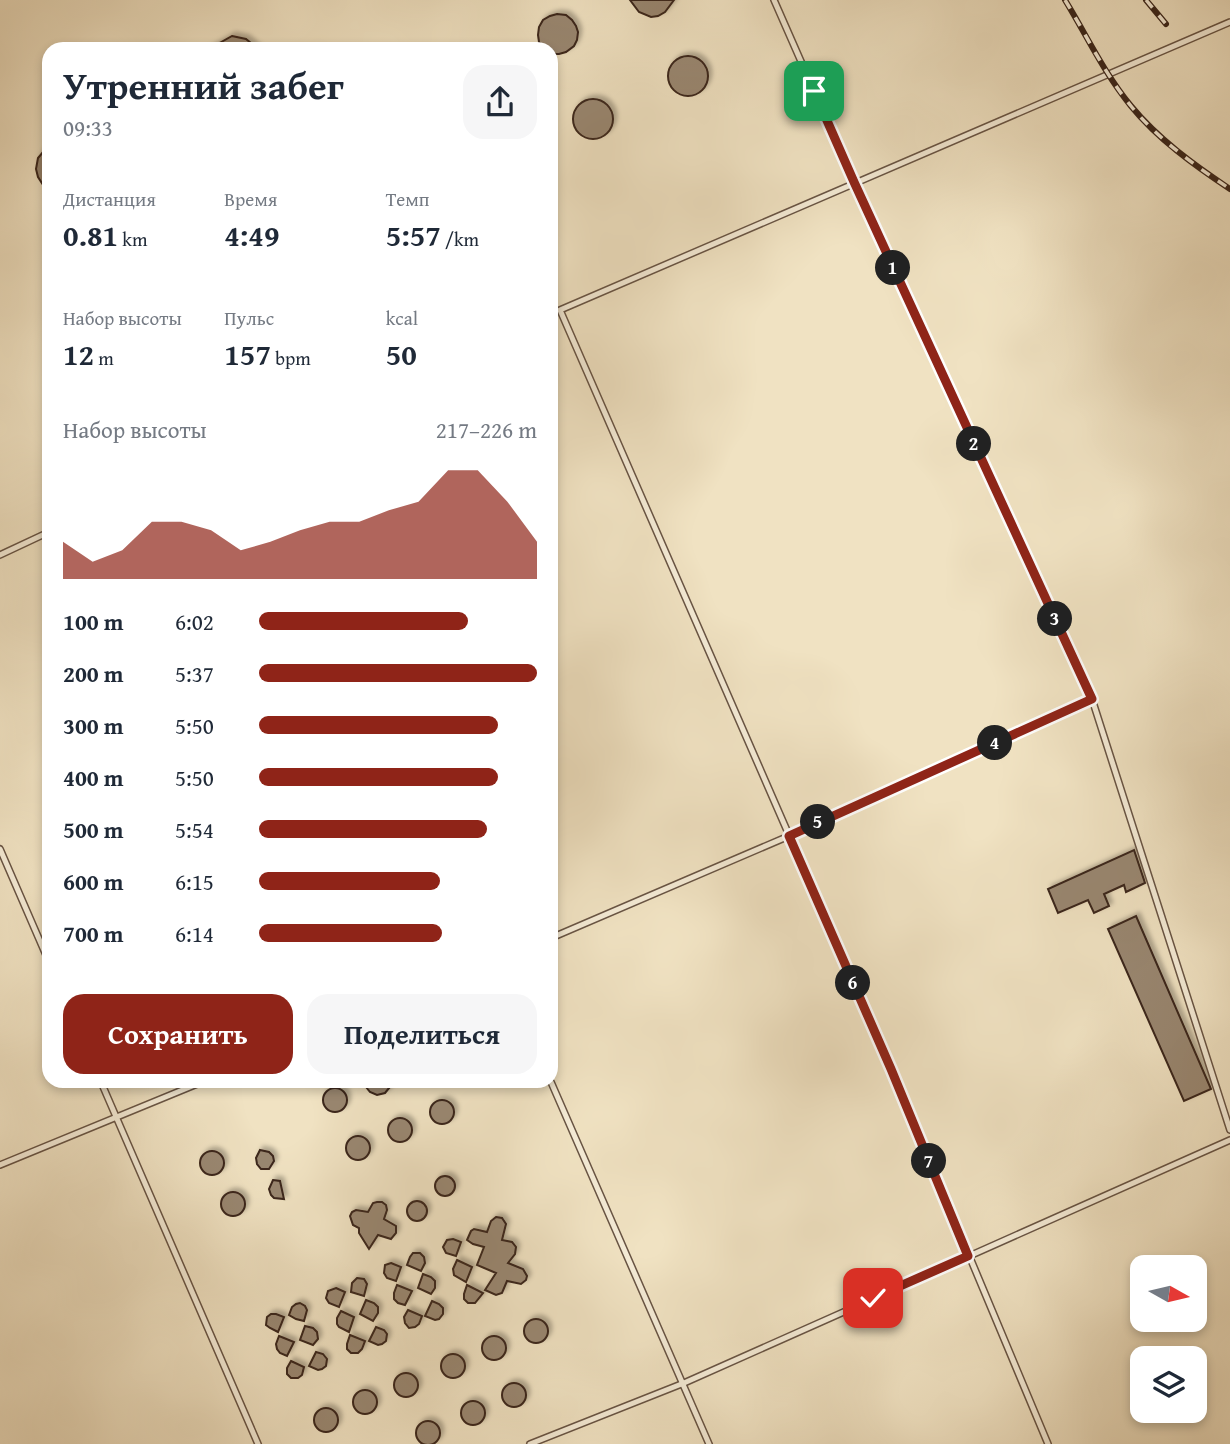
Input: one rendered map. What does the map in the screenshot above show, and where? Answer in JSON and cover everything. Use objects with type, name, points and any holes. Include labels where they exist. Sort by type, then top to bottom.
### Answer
[{"type":"lane","points":[[774,0],[854,182],[1092,699],[1230,1130]]},
{"type":"lane","points":[[1048,1444],[891,1069],[560,310],[1230,22]]},
{"type":"lane","points":[[0,555],[42,535]]},
{"type":"lane","points":[[558,935],[789,836],[1092,699]]},
{"type":"lane","points":[[0,849],[42,946]]},
{"type":"lane","points":[[104,1088],[258,1444]]},
{"type":"lane","points":[[0,1165],[187,1088]]},
{"type":"lane","points":[[554,1088],[709,1444]]},
{"type":"lane","points":[[530,1444],[684,1383],[1230,1140]]},
{"type":"building","points":[[630,0],[674,0],[665,12],[651,17],[639,12]]},
{"type":"building","points":[[566,15],[576,26],[577,40],[566,52],[558,54],[558,42],[539,42],[539,27],[543,20],[550,16]]},
{"type":"building","points":[[232,36],[250,42],[221,42]]},
{"type":"building","points":[[688,56],[696,57],[702,62],[707,68],[707,84],[702,90],[696,95],[688,96],[680,95],[674,90],[669,84],[668,76],[669,68],[674,62],[680,57]]},
{"type":"building","points":[[593,99],[601,100],[607,105],[612,111],[612,127],[607,133],[601,138],[593,139],[585,138],[579,133],[574,127],[573,119],[574,111],[579,105],[585,100]]},
{"type":"building","points":[[42,153],[42,183],[36,169]]},
{"type":"building","points":[[1134,850],[1145,883],[1126,892],[1124,885],[1104,894],[1109,906],[1094,913],[1088,900],[1058,913],[1048,889]]},
{"type":"building","points":[[1136,916],[1211,1089],[1184,1101],[1108,929]]},
{"type":"building","points":[[330,1088],[340,1088],[347,1095],[347,1105],[340,1112],[330,1112],[323,1105],[323,1095]]},
{"type":"building","points":[[367,1088],[389,1088],[385,1093],[377,1095]]},
{"type":"building","points":[[437,1100],[447,1100],[454,1107],[454,1117],[447,1124],[437,1124],[430,1117],[430,1107]]},
{"type":"building","points":[[395,1118],[405,1118],[412,1125],[412,1135],[405,1142],[395,1142],[388,1135],[388,1125]]},
{"type":"building","points":[[353,1136],[363,1136],[370,1143],[370,1153],[363,1160],[353,1160],[346,1153],[346,1143]]},
{"type":"building","points":[[260,1150],[273,1156],[274,1161],[269,1169],[261,1169],[257,1164],[256,1158]]},
{"type":"building","points":[[207,1151],[217,1151],[224,1158],[224,1168],[217,1175],[207,1175],[200,1168],[200,1158]]},
{"type":"building","points":[[441,1176],[449,1176],[455,1186],[449,1196],[441,1196],[435,1190],[435,1182]]},
{"type":"building","points":[[273,1180],[280,1181],[284,1199],[271,1195],[269,1189]]},
{"type":"building","points":[[228,1192],[238,1192],[245,1199],[245,1209],[238,1216],[228,1216],[221,1209],[221,1199]]},
{"type":"building","points":[[413,1201],[421,1201],[427,1211],[421,1221],[413,1221],[407,1215],[407,1207]]},
{"type":"building","points":[[373,1203],[386,1205],[384,1219],[396,1226],[396,1233],[391,1239],[378,1235],[369,1249],[350,1216],[356,1210],[368,1212]]},
{"type":"building","points":[[496,1217],[502,1218],[506,1224],[502,1240],[512,1242],[516,1247],[515,1254],[508,1263],[523,1269],[527,1276],[521,1284],[507,1281],[502,1293],[496,1295],[485,1290],[496,1273],[477,1265],[484,1247],[467,1240],[474,1229],[487,1232],[491,1221]]},
{"type":"building","points":[[447,1240],[461,1242],[456,1256],[446,1253],[443,1247]]},
{"type":"building","points":[[413,1253],[420,1253],[424,1257],[425,1263],[421,1271],[407,1265]]},
{"type":"building","points":[[457,1260],[472,1267],[466,1282],[454,1275],[453,1269]]},
{"type":"building","points":[[391,1263],[401,1267],[396,1281],[387,1278],[384,1273],[385,1265]]},
{"type":"building","points":[[423,1274],[435,1281],[431,1294],[418,1288]]},
{"type":"building","points":[[357,1278],[364,1279],[367,1284],[364,1296],[351,1292],[352,1283]]},
{"type":"building","points":[[397,1285],[412,1291],[405,1305],[394,1299]]},
{"type":"building","points":[[467,1285],[483,1293],[475,1303],[468,1303],[464,1299]]},
{"type":"building","points":[[336,1288],[345,1292],[339,1307],[329,1303],[326,1298],[328,1291]]},
{"type":"building","points":[[366,1300],[378,1307],[373,1321],[360,1314]]},
{"type":"building","points":[[432,1301],[443,1308],[439,1319],[425,1316]]},
{"type":"building","points":[[300,1303],[307,1310],[304,1321],[289,1315],[292,1307]]},
{"type":"building","points":[[408,1310],[422,1316],[415,1327],[409,1328],[405,1323],[404,1317]]},
{"type":"building","points":[[341,1311],[354,1317],[349,1332],[337,1324]]},
{"type":"building","points":[[271,1314],[284,1317],[278,1332],[266,1325],[267,1317]]},
{"type":"building","points":[[536,1319],[544,1323],[548,1331],[544,1339],[536,1343],[528,1339],[524,1331],[528,1323]]},
{"type":"building","points":[[305,1326],[317,1332],[318,1339],[313,1345],[300,1340]]},
{"type":"building","points":[[376,1327],[387,1334],[386,1341],[378,1345],[369,1341]]},
{"type":"building","points":[[350,1335],[365,1341],[358,1353],[351,1353],[347,1349]]},
{"type":"building","points":[[279,1336],[294,1342],[287,1356],[277,1349]]},
{"type":"building","points":[[494,1336],[502,1340],[506,1348],[502,1356],[494,1360],[486,1356],[482,1348],[486,1340]]},
{"type":"building","points":[[316,1352],[327,1359],[326,1366],[318,1370],[309,1366]]},
{"type":"building","points":[[453,1354],[461,1358],[465,1366],[461,1374],[453,1378],[445,1374],[441,1366],[445,1358]]},
{"type":"building","points":[[291,1361],[304,1367],[298,1378],[291,1378],[287,1374]]},
{"type":"building","points":[[406,1373],[414,1377],[418,1385],[414,1393],[406,1397],[398,1393],[394,1385],[398,1377]]},
{"type":"building","points":[[514,1383],[522,1387],[526,1395],[522,1403],[514,1407],[506,1403],[502,1395],[506,1387]]},
{"type":"building","points":[[365,1390],[373,1394],[377,1402],[373,1410],[365,1414],[357,1410],[353,1402],[357,1394]]},
{"type":"building","points":[[473,1401],[481,1405],[485,1413],[481,1421],[473,1425],[465,1421],[461,1413],[465,1405]]},
{"type":"building","points":[[326,1408],[334,1412],[338,1420],[334,1428],[326,1432],[318,1428],[314,1420],[318,1412]]},
{"type":"building","points":[[428,1421],[436,1425],[440,1433],[436,1441],[428,1445],[420,1441],[416,1433],[420,1425]]},
{"type":"railway","points":[[1065,0],[1104,67],[1131,106],[1177,151],[1230,189]]},
{"type":"railway","points":[[1146,0],[1166,24]]},
{"type":"route","points":[[814,91],[1092,699],[789,836],[891,1069],[968,1256],[873,1298]]}]
